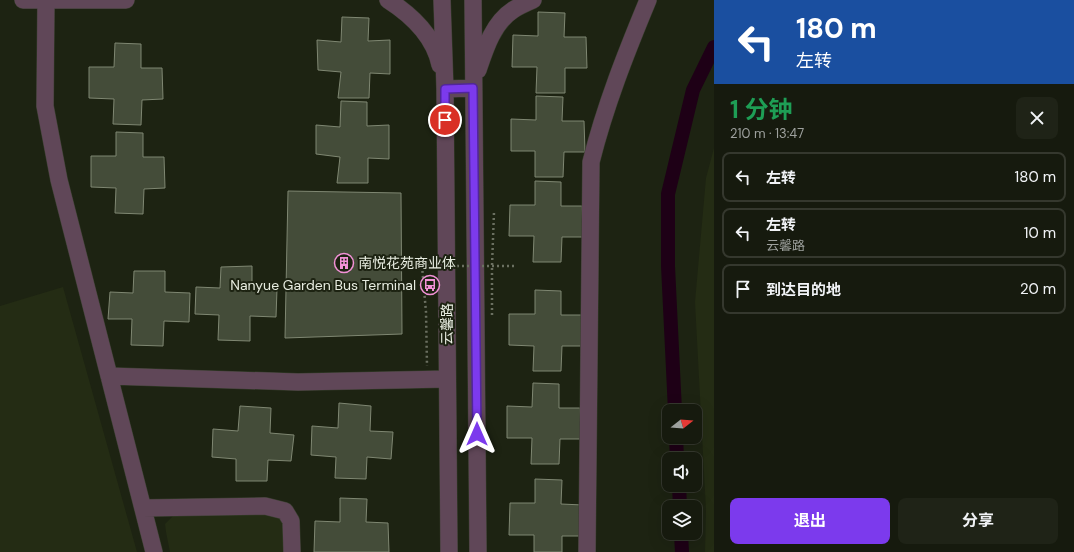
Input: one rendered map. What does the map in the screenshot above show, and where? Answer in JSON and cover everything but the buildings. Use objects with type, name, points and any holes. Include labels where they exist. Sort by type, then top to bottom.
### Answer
[{"type":"street","points":[[23,0],[126,0]]},
{"type":"street","points":[[46,0],[45,106],[59,180],[154,552]]},
{"type":"street","points":[[388,0],[405,11],[430,40],[437,52],[445,89],[473,88],[484,53],[492,34],[503,19],[513,10],[533,0]]},
{"type":"street","name":"云馨路","points":[[442,0],[445,89],[449,552]]},
{"type":"street","name":"云馨路","points":[[473,0],[478,552]]},
{"type":"street","points":[[586,552],[592,162],[599,132],[620,68],[648,0]]},
{"type":"street","points":[[109,376],[298,382],[447,379]]},
{"type":"street","points":[[143,508],[265,506],[285,511],[291,521],[292,552]]},
{"type":"path","points":[[492,315],[494,212]]},
{"type":"path","points":[[428,379],[426,312],[422,266],[514,266]]},
{"type":"shaded area","points":[[714,148],[714,552],[705,552],[706,510],[702,404],[700,404],[695,302],[706,178]]},
{"type":"shaded area","points":[[63,287],[137,552],[0,552],[0,306]]},
{"type":"shaded area","points":[[174,515],[274,515],[282,521],[285,552],[170,552],[165,524]]},
{"type":"waterway","points":[[675,404],[668,266],[668,194],[693,90],[714,47]]},
{"type":"waterway","points":[[676,444],[677,452]]},
{"type":"waterway","points":[[679,492],[680,500]]},
{"type":"waterway","points":[[681,540],[682,552]]},
{"type":"place","name":"南悦花苑商业体","points":[[344,263]]},
{"type":"place","name":"Nanyue Garden Bus Terminal","points":[[430,285]]},
{"type":"route","points":[[445,120],[445,89],[473,88],[477,434]]}]
